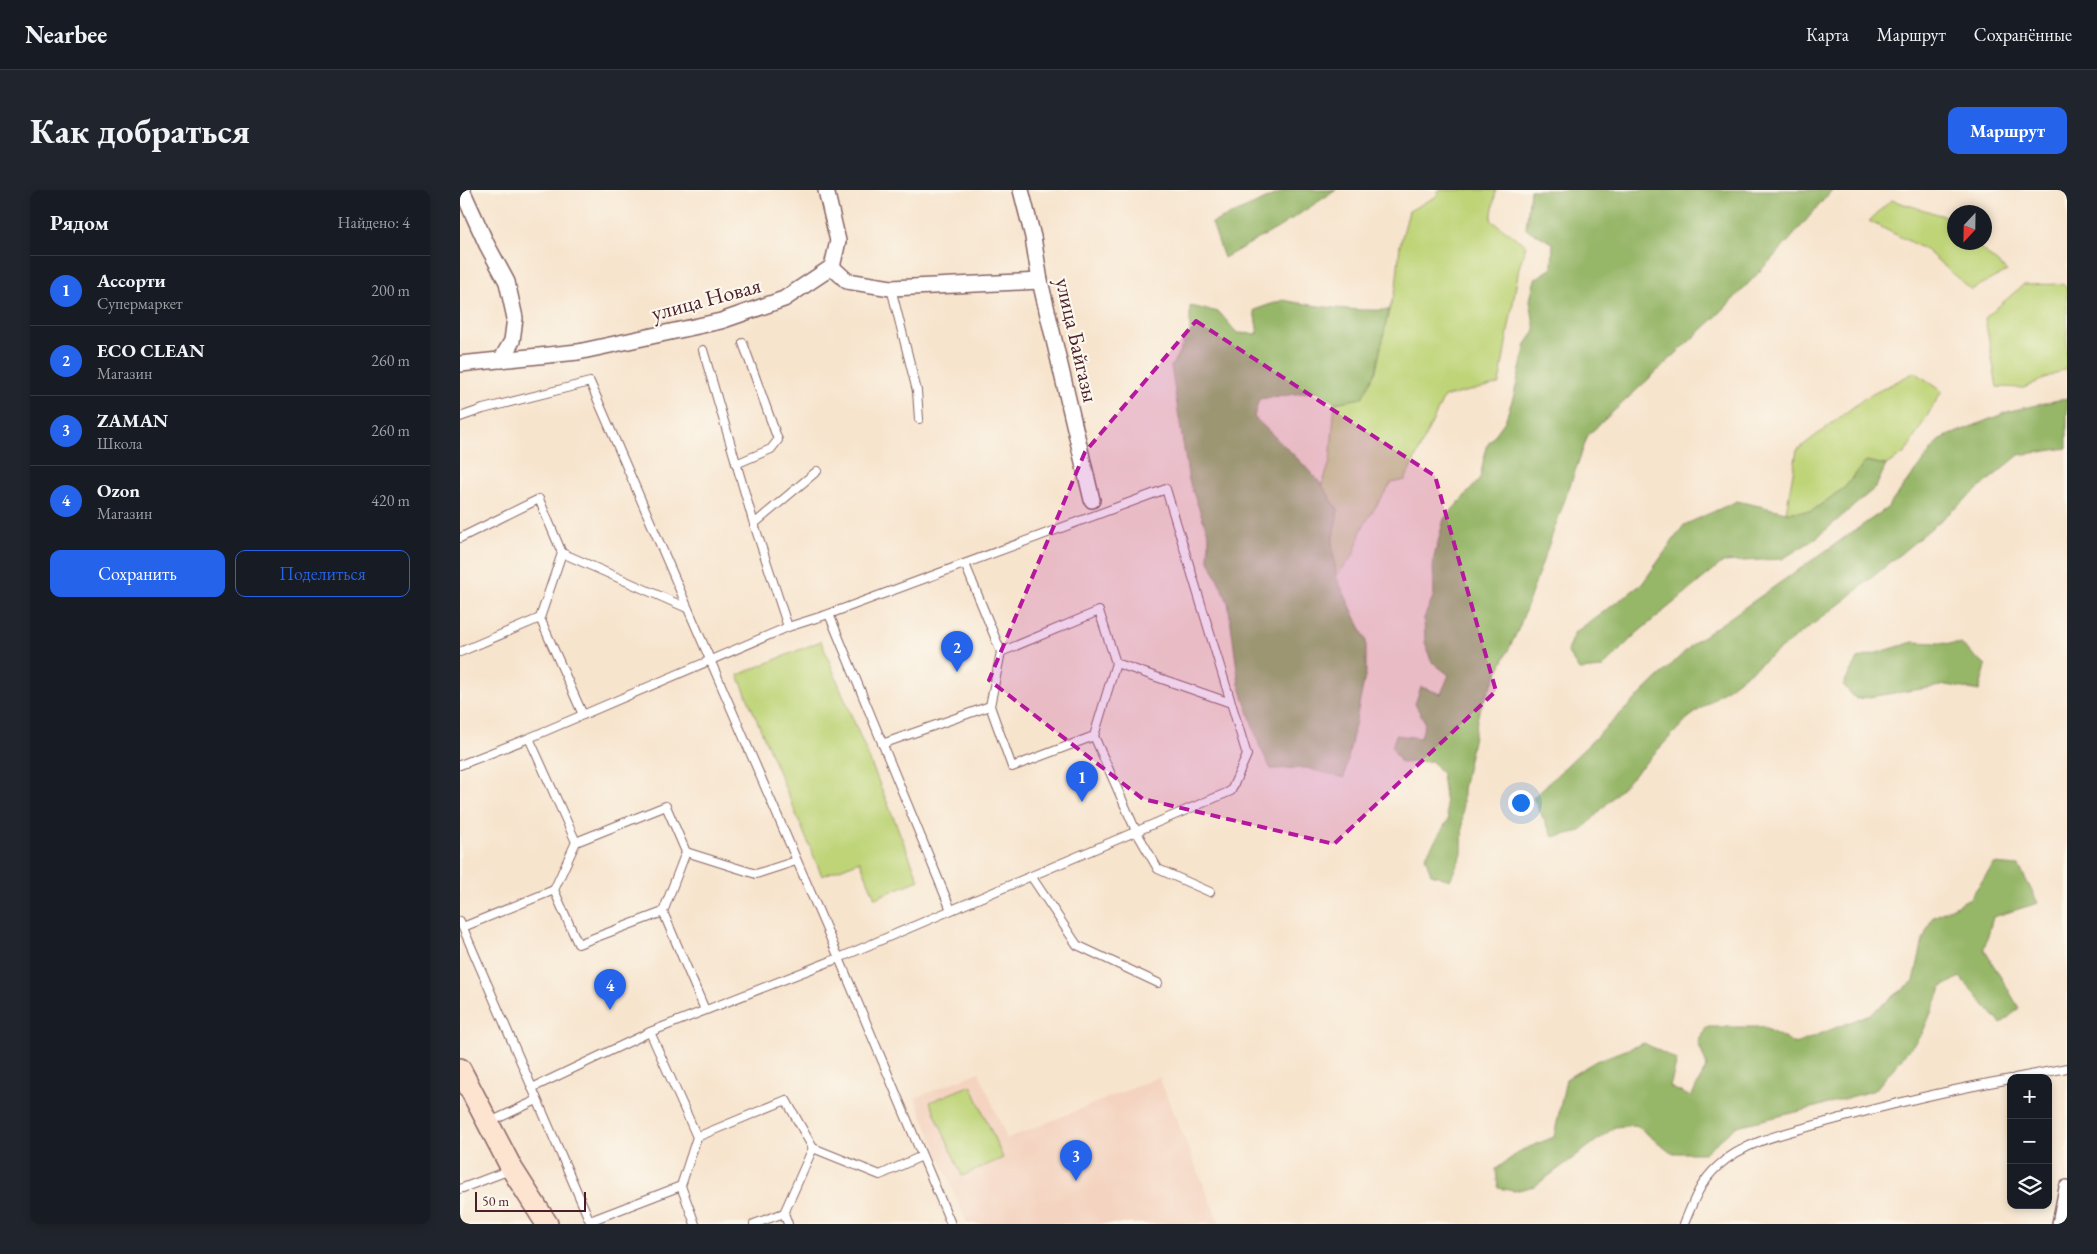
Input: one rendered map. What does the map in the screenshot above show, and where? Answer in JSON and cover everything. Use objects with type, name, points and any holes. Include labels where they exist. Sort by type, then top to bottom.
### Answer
[{"type":"street","points":[[462,190],[487,245],[507,282],[515,318],[512,341],[501,360]]},
{"type":"street","points":[[826,190],[838,241],[832,267],[847,281],[891,288],[1040,281]]},
{"type":"street","name":"улица Байгазы","points":[[1022,190],[1033,237],[1040,281],[1092,500]]},
{"type":"street","name":"улица Новая","points":[[460,364],[578,352],[721,321],[784,299],[832,267]]},
{"type":"street","points":[[460,1069],[512,1169],[544,1222]]},
{"type":"street","points":[[2060,1224],[2067,1188]]},
{"type":"lane","points":[[891,288],[917,391],[919,419]]},
{"type":"lane","points":[[736,464],[771,449],[778,440],[776,430],[743,343]]},
{"type":"lane","points":[[703,350],[754,524],[788,628]]},
{"type":"lane","points":[[460,417],[483,408],[590,382],[839,958],[951,1224]]},
{"type":"lane","points":[[754,524],[817,471]]},
{"type":"lane","points":[[460,765],[529,738],[788,628],[1166,489],[1246,755],[1231,791],[839,958],[650,1032],[532,1088]]},
{"type":"lane","points":[[460,538],[539,499],[562,553],[540,618],[583,715]]},
{"type":"lane","points":[[562,553],[687,608]]},
{"type":"lane","points":[[965,564],[1001,652],[990,706],[1012,767],[1094,736]]},
{"type":"lane","points":[[1001,652],[1100,611],[1116,663],[1094,736],[1136,831],[1158,869],[1210,892]]},
{"type":"lane","points":[[829,614],[951,910]]},
{"type":"lane","points":[[460,652],[540,618]]},
{"type":"lane","points":[[1116,663],[1231,703]]},
{"type":"lane","points":[[882,744],[990,706]]},
{"type":"lane","points":[[529,738],[576,842]]},
{"type":"lane","points":[[681,1186],[591,1222],[461,924],[554,890],[576,842],[666,806],[686,852],[663,912],[705,1010]]},
{"type":"lane","points":[[686,852],[756,874],[796,861]]},
{"type":"lane","points":[[1031,876],[1077,946],[1158,983]]},
{"type":"lane","points":[[554,890],[578,944],[663,912]]},
{"type":"lane","points":[[650,1032],[697,1138],[681,1186],[695,1224]]},
{"type":"lane","points":[[2036,1074],[2067,1068]]},
{"type":"lane","points":[[1684,1224],[1701,1185],[1719,1165],[1742,1150],[1780,1135],[1860,1113],[1953,1089],[2007,1079]]},
{"type":"lane","points":[[488,1122],[537,1100]]},
{"type":"lane","points":[[697,1138],[786,1100],[813,1148],[880,1175],[922,1156]]},
{"type":"lane","points":[[788,1224],[784,1213],[813,1148]]},
{"type":"lane","points":[[460,1189],[512,1169]]},
{"type":"lane","points":[[754,1224],[784,1213]]},
{"type":"highlighted area","points":[[1196,321],[1435,476],[1496,691],[1334,844],[1143,799],[989,680],[1085,452]]},
{"type":"shaded area","points":[[979,1072],[1007,1139],[1159,1077],[1220,1224],[967,1224],[915,1098]]},
{"type":"green space","points":[[1286,190],[1336,190],[1278,228],[1224,258],[1212,223]]},
{"type":"green space","points":[[1438,190],[1496,190],[1491,220],[1526,245],[1519,268],[1499,384],[1444,397],[1405,480],[1391,483],[1362,528],[1353,556],[1336,576],[1332,543],[1338,510],[1322,485],[1330,462],[1335,403],[1362,398],[1396,288],[1400,245],[1409,211],[1437,196]]},
{"type":"green space","points":[[1530,190],[1832,190],[1786,244],[1721,312],[1588,435],[1519,628],[1479,711],[1463,789],[1462,854],[1450,880],[1431,874],[1425,857],[1448,820],[1442,774],[1432,761],[1401,763],[1392,747],[1396,735],[1421,738],[1425,722],[1415,704],[1421,687],[1441,694],[1449,675],[1431,661],[1425,642],[1424,618],[1434,595],[1433,561],[1444,519],[1480,479],[1486,447],[1505,421],[1514,395],[1526,344],[1535,331],[1530,300],[1535,279],[1552,268],[1553,243],[1526,229]]},
{"type":"green space","points":[[1891,200],[1947,217],[1947,250],[1982,250],[2007,271],[1971,290],[1926,250],[1869,221]]},
{"type":"green space","points":[[2063,284],[2067,288],[2067,368],[2024,388],[1997,387],[1985,318],[2023,285]]},
{"type":"green space","points":[[1283,300],[1335,308],[1389,310],[1376,371],[1362,398],[1335,403],[1317,391],[1259,399],[1254,417],[1322,485],[1338,510],[1332,543],[1336,576],[1366,640],[1366,671],[1344,778],[1306,768],[1271,769],[1260,747],[1239,684],[1228,602],[1208,558],[1209,536],[1189,481],[1171,367],[1190,331],[1190,306],[1219,312],[1237,333],[1258,334],[1254,310]]},
{"type":"green space","points":[[1915,372],[1942,391],[1905,453],[1886,465],[1866,461],[1845,487],[1812,511],[1786,512],[1797,450],[1865,398]]},
{"type":"green space","points":[[2067,398],[2067,448],[2019,455],[1845,600],[1687,719],[1581,831],[1553,837],[1533,798],[1695,642],[1887,508],[1940,439],[2010,411]]},
{"type":"green space","points":[[1866,461],[1886,465],[1876,487],[1815,539],[1782,559],[1723,562],[1637,633],[1602,668],[1579,670],[1567,651],[1574,633],[1642,584],[1684,525],[1737,501],[1786,512],[1812,511],[1845,487]]},
{"type":"green space","points":[[821,641],[919,880],[875,898],[860,861],[822,876],[738,675]]},
{"type":"green space","points":[[1913,642],[1961,644],[1986,666],[1979,691],[1947,685],[1856,699],[1843,685],[1857,659]]},
{"type":"green space","points":[[1994,864],[2019,866],[2038,903],[1993,917],[1984,949],[2019,1008],[2001,1024],[1960,977],[1942,987],[1922,1034],[1875,1090],[1805,1110],[1737,1126],[1704,1153],[1671,1153],[1636,1125],[1615,1127],[1535,1186],[1514,1191],[1498,1188],[1496,1169],[1522,1150],[1554,1137],[1566,1079],[1596,1061],[1644,1043],[1677,1060],[1670,1087],[1691,1097],[1707,1066],[1698,1042],[1706,1027],[1763,1027],[1795,1044],[1870,1014],[1914,981],[1923,940],[1932,918],[1970,898]]},
{"type":"green space","points":[[971,1085],[1003,1158],[962,1176],[930,1102]]},
{"type":"place","name":"ECO CLEAN","points":[[957,672]]},
{"type":"place","name":"Ассорти","points":[[1082,802]]},
{"type":"place","name":"Ozon","points":[[610,1010]]},
{"type":"place","name":"ZAMAN","points":[[1076,1181]]}]
